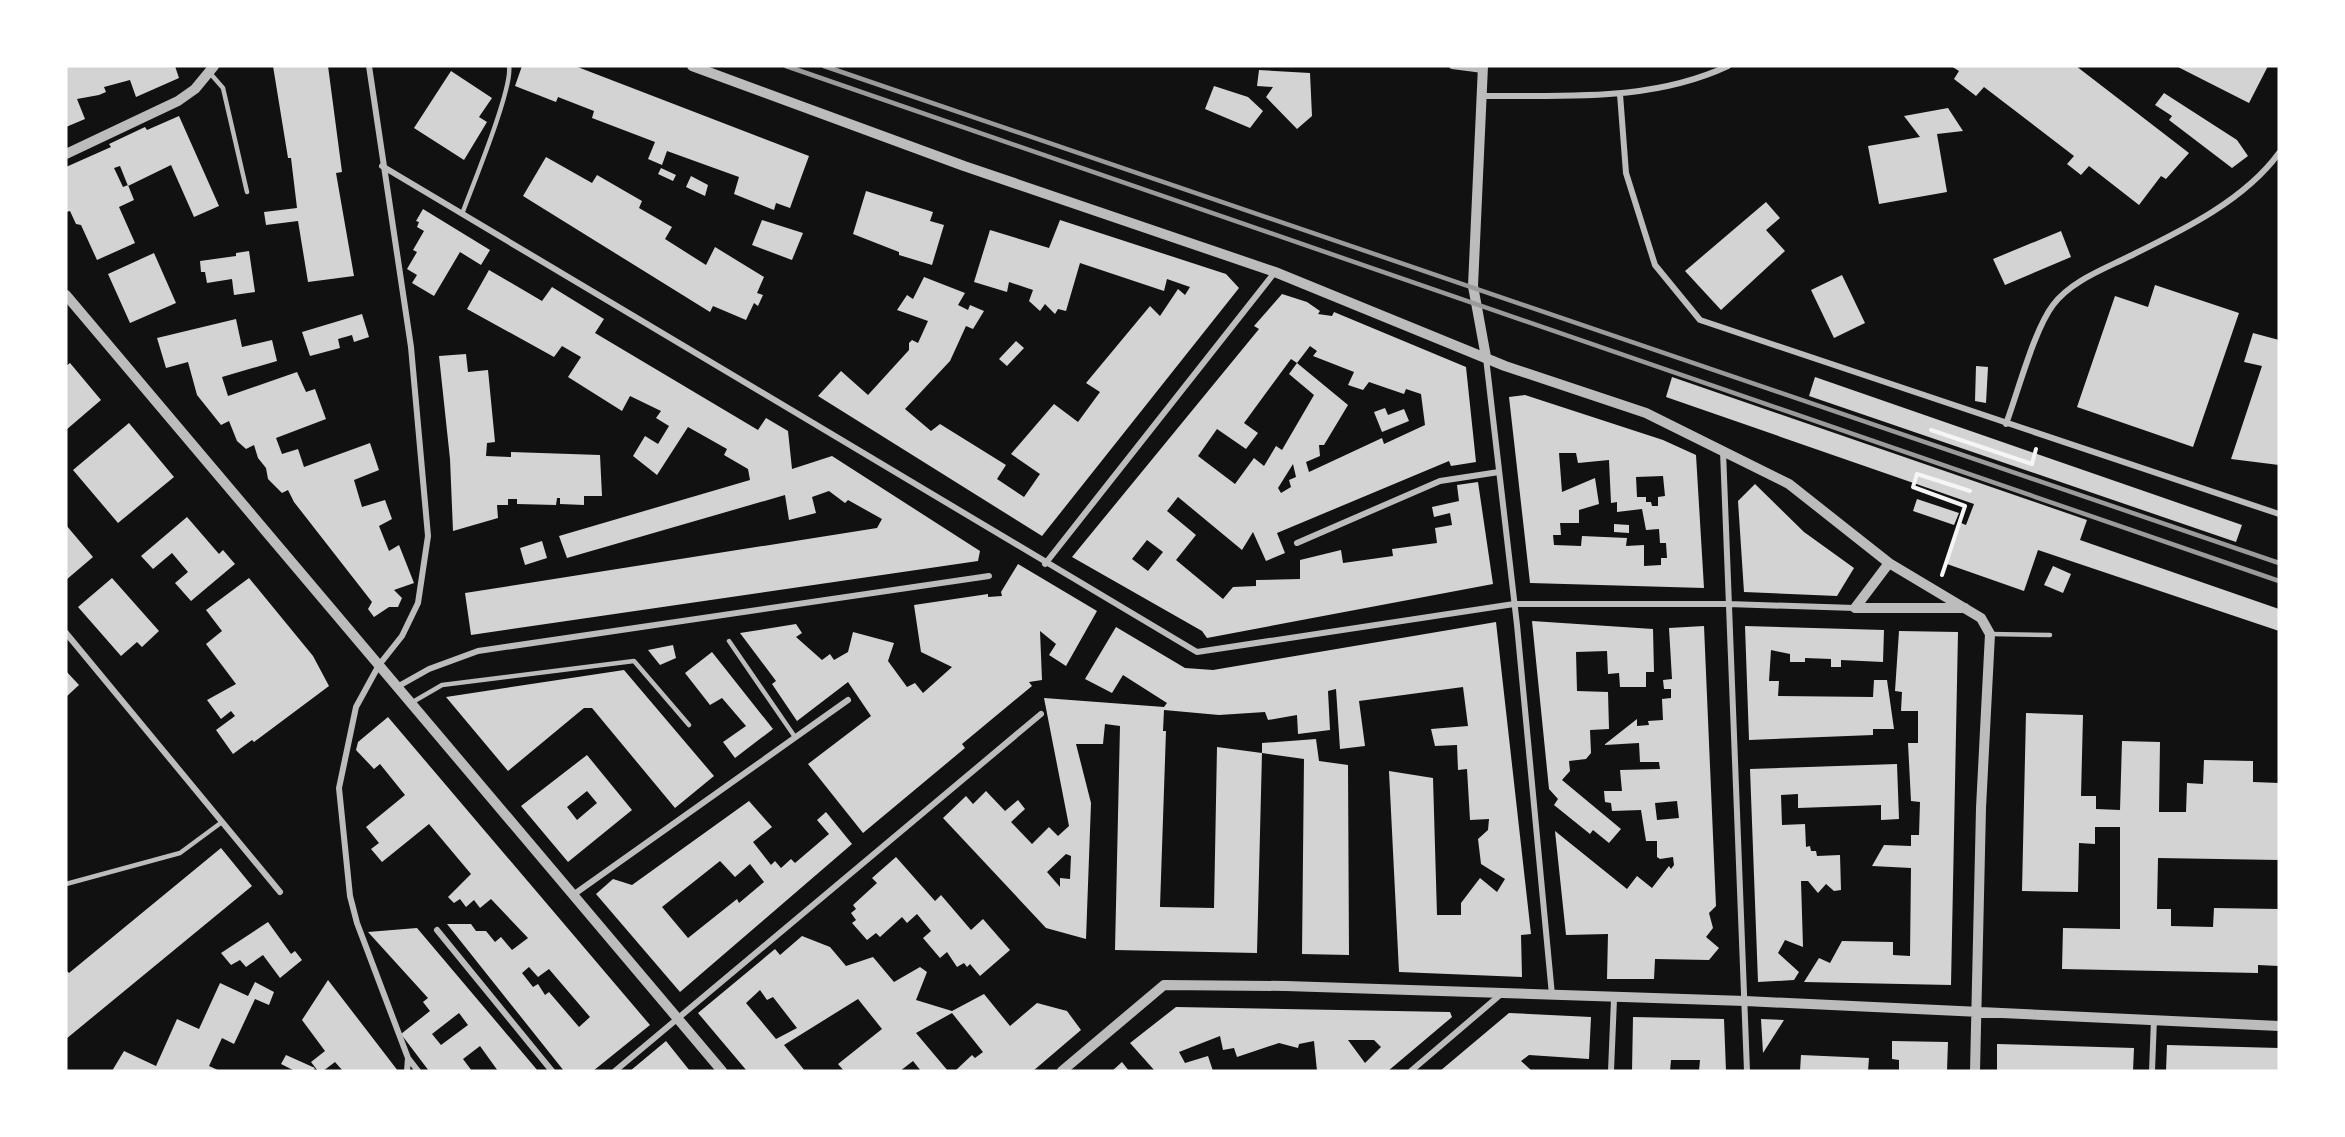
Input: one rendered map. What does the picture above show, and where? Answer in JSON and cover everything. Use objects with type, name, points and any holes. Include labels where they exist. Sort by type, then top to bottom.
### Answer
[{"type":"street","points":[[369,66],[382,166],[411,346],[428,536],[418,603],[402,636],[379,665],[356,707],[339,788],[350,896],[357,922],[408,1058],[418,1071]]},
{"type":"street","points":[[692,66],[964,166],[1275,272],[1486,357],[1646,413],[1723,449],[1789,484],[1889,563],[1981,618],[1990,634],[1981,808],[1975,1071]]},
{"type":"street","points":[[1452,66],[1483,68],[1473,286],[1486,357],[1514,604],[1552,996]]},
{"type":"street","points":[[1483,96],[1620,94],[1650,91],[1703,78],[1728,66]]},
{"type":"street","points":[[66,153],[178,101],[195,89],[211,69]]},
{"type":"street","points":[[1620,94],[1626,173],[1655,265],[1700,320],[2279,514]]},
{"type":"street","points":[[2006,424],[2042,326],[2053,305],[2070,288],[2168,237],[2236,195],[2270,165],[2279,153]]},
{"type":"street","points":[[382,166],[1045,564],[1197,652],[1514,604],[1728,604],[1967,609]]},
{"type":"street","points":[[1045,564],[1275,272]]},
{"type":"street","points":[[66,295],[722,1071]]},
{"type":"street","points":[[1723,449],[1748,1071]]},
{"type":"street","points":[[1297,543],[1440,482],[1499,472]]},
{"type":"street","points":[[1855,608],[1889,563]]},
{"type":"street","points":[[397,687],[429,669],[478,651],[989,576]]},
{"type":"street","points":[[66,633],[280,892]]},
{"type":"street","points":[[573,895],[848,700]]},
{"type":"street","points":[[615,1071],[1041,714]]},
{"type":"street","points":[[437,930],[552,1071]]},
{"type":"street","points":[[1062,1071],[1164,985],[1308,987],[1614,999],[1745,1001],[1978,1010],[2279,1026]]},
{"type":"street","points":[[1411,1071],[1500,995]]},
{"type":"street","points":[[1611,1071],[1614,999]]},
{"type":"street","points":[[2152,1071],[2154,1019]]},
{"type":"street","points":[[407,1071],[408,1058]]},
{"type":"lane","points":[[462,214],[504,98],[510,73],[509,66]]},
{"type":"lane","points":[[211,69],[224,88],[247,192]]},
{"type":"lane","points":[[1990,634],[2050,635]]},
{"type":"lane","points":[[729,641],[795,737]]},
{"type":"lane","points":[[411,703],[442,685],[634,661],[689,725]]},
{"type":"lane","points":[[66,884],[180,853],[222,822]]},
{"type":"path","points":[[1931,430],[2032,464]]},
{"type":"path","points":[[1936,591],[1965,506],[1913,487],[1917,474],[1970,491]]},
{"type":"building","points":[[66,66],[175,66],[179,78],[136,97],[130,80],[104,87],[106,92],[77,99],[85,119],[66,127]]},
{"type":"building","points":[[273,66],[328,66],[342,172],[336,173],[354,276],[308,282],[298,221],[266,225],[264,212],[297,208],[291,158],[288,158]]},
{"type":"building","points":[[522,66],[575,66],[809,156],[790,208],[776,203],[774,210],[734,194],[739,177],[667,151],[662,165],[648,159],[655,142],[592,118],[594,111],[558,97],[556,102],[515,86]]},
{"type":"building","points":[[1951,66],[2076,66],[2189,153],[2166,179],[2161,176],[2139,205],[2089,166],[2081,175],[2067,164],[2074,156],[1984,87],[1976,96],[1954,79],[1959,71]]},
{"type":"building","points":[[2176,66],[2268,66],[2249,103]]},
{"type":"building","points":[[1259,70],[1310,73],[1312,116],[1297,129],[1266,97],[1273,87],[1257,86]]},
{"type":"building","points":[[451,71],[492,98],[479,117],[487,122],[464,160],[414,128]]},
{"type":"building","points":[[1214,86],[1248,97],[1263,111],[1250,128],[1205,109]]},
{"type":"building","points":[[2164,93],[2237,140],[2248,156],[2232,168],[2169,120],[2172,116],[2155,105]]},
{"type":"building","points":[[1948,108],[1963,131],[1937,134],[1947,192],[1879,204],[1868,146],[1920,137],[1904,116]]},
{"type":"building","points":[[179,116],[219,206],[194,217],[171,165],[128,186],[134,200],[119,207],[135,243],[97,260],[81,225],[76,224],[70,211],[66,212],[66,167],[111,147],[109,144],[145,127],[147,130]],"holes":[[[120,166],[128,185],[123,187],[114,168]]]},
{"type":"building","points":[[546,157],[592,183],[597,175],[642,201],[639,208],[672,227],[665,239],[706,265],[715,247],[764,277],[757,293],[763,295],[758,306],[754,303],[746,320],[713,306],[710,312],[523,196]]},
{"type":"building","points":[[661,168],[676,175],[673,181],[658,174]]},
{"type":"building","points":[[691,176],[708,185],[705,196],[686,187]]},
{"type":"building","points":[[866,191],[933,212],[930,221],[944,225],[932,265],[899,255],[899,252],[853,234]]},
{"type":"building","points":[[1766,202],[1780,218],[1766,230],[1785,251],[1721,310],[1685,271]]},
{"type":"building","points":[[423,209],[490,250],[481,265],[460,252],[434,296],[412,283],[417,275],[407,269],[417,252],[413,250],[424,231],[417,227],[419,222],[416,221]]},
{"type":"building","points":[[762,220],[803,233],[792,260],[752,245]]},
{"type":"building","points":[[1060,220],[1226,274],[1239,288],[1042,536],[818,396],[841,371],[868,395],[909,350],[909,343],[912,340],[918,343],[928,321],[897,310],[907,295],[913,299],[924,277],[965,293],[958,305],[968,310],[970,305],[984,311],[973,329],[966,326],[950,361],[905,409],[931,431],[940,424],[1006,465],[997,479],[1024,497],[1040,474],[1011,454],[1054,404],[1078,422],[1100,392],[1086,383],[1150,306],[1160,316],[1178,289],[1185,295],[1190,287],[1167,279],[1164,291],[1080,263],[1066,311],[1058,309],[1055,314],[1045,304],[1040,311],[1029,301],[1033,290],[1009,282],[1007,292],[974,282],[990,230],[1049,248]]},
{"type":"building","points":[[2061,231],[2071,257],[2005,285],[1993,259]]},
{"type":"building","points":[[249,251],[255,292],[234,295],[232,279],[207,283],[205,272],[201,272],[200,261],[236,256],[236,253]]},
{"type":"building","points":[[154,253],[176,303],[130,323],[108,274]]},
{"type":"building","points":[[489,270],[542,301],[552,287],[604,319],[595,333],[758,430],[766,418],[788,431],[792,469],[832,456],[980,551],[978,561],[471,635],[465,593],[877,528],[882,519],[848,500],[845,503],[829,491],[812,497],[816,513],[789,520],[785,495],[567,558],[559,536],[750,480],[748,469],[724,455],[727,449],[688,427],[657,475],[633,456],[645,436],[658,444],[669,426],[656,418],[661,411],[630,396],[622,411],[568,377],[581,357],[562,346],[554,357],[467,309]]},
{"type":"building","points":[[1842,275],[1865,323],[1834,338],[1811,290]]},
{"type":"building","points":[[2155,285],[2239,313],[2193,447],[2077,407],[2115,296],[2148,307]]},
{"type":"building","points":[[1282,294],[1307,302],[1320,311],[1318,314],[1332,316],[1334,312],[1466,367],[1476,462],[1451,466],[1449,461],[1277,533],[1285,553],[1266,561],[1253,532],[1242,550],[1178,497],[1167,511],[1196,535],[1176,560],[1223,599],[1233,587],[1256,586],[1256,580],[1300,579],[1300,560],[1341,550],[1343,563],[1393,556],[1392,549],[1437,543],[1435,528],[1452,525],[1450,513],[1434,517],[1432,507],[1459,501],[1457,485],[1478,482],[1493,584],[1207,638],[1202,631],[1072,557],[1259,329],[1254,326]],"holes":[[[1310,346],[1317,351],[1313,356],[1354,372],[1348,385],[1363,390],[1369,382],[1404,394],[1406,389],[1421,394],[1425,425],[1384,444],[1382,438],[1309,472],[1306,462],[1320,456],[1319,445],[1324,445],[1348,405],[1297,363]],[[1291,359],[1297,363],[1289,374],[1314,395],[1282,450],[1276,446],[1264,466],[1254,458],[1235,484],[1198,456],[1217,429],[1246,449],[1258,433],[1244,423]],[[1293,464],[1296,477],[1289,480],[1291,487],[1281,493],[1278,488]],[[1147,540],[1163,552],[1148,571],[1132,559]]]},
{"type":"building","points":[[362,314],[369,337],[354,342],[352,335],[338,339],[340,348],[310,356],[302,332]]},
{"type":"building","points":[[236,319],[242,347],[272,340],[277,361],[222,377],[228,396],[297,372],[306,392],[315,389],[326,419],[276,438],[282,454],[298,449],[304,467],[370,443],[379,470],[354,480],[362,507],[385,500],[392,519],[379,526],[389,551],[399,545],[414,583],[394,590],[402,598],[398,607],[389,607],[374,617],[368,609],[372,602],[294,502],[288,490],[282,493],[268,479],[266,468],[258,458],[254,445],[246,449],[237,441],[229,421],[221,425],[197,395],[188,362],[166,368],[157,338]]},
{"type":"building","points":[[2253,333],[2279,340],[2279,465],[2231,459],[2262,366],[2244,362]]},
{"type":"building","points":[[1016,341],[1024,348],[1007,366],[999,359]]},
{"type":"building","points":[[466,354],[468,372],[488,370],[495,442],[487,443],[486,456],[511,457],[511,452],[600,455],[602,496],[584,496],[584,505],[560,504],[560,498],[557,498],[556,505],[517,504],[517,499],[508,499],[508,505],[497,505],[498,518],[453,531],[450,459],[439,356]]},
{"type":"building","points":[[70,363],[101,400],[66,430],[66,366]]},
{"type":"building","points":[[1976,366],[1988,367],[1986,403],[1975,401]]},
{"type":"building","points":[[1672,377],[2087,520],[2080,540],[2279,609],[2279,631],[2038,550],[2024,591],[1947,564],[1961,523],[1966,525],[1974,504],[1666,397]]},
{"type":"building","points":[[1815,377],[2242,525],[2236,542],[1809,396]]},
{"type":"building","points":[[1525,395],[1663,440],[1696,455],[1704,588],[1530,583],[1509,397]],"holes":[[[1559,453],[1576,453],[1578,463],[1609,460],[1611,503],[1617,502],[1617,512],[1642,509],[1646,530],[1659,529],[1660,543],[1666,543],[1667,558],[1661,558],[1661,565],[1644,566],[1644,545],[1626,546],[1627,538],[1582,536],[1581,546],[1554,545],[1553,535],[1561,535],[1560,523],[1579,523],[1579,510],[1599,504],[1595,478],[1562,492]],[[1663,476],[1665,496],[1658,497],[1658,506],[1652,506],[1651,502],[1646,502],[1646,497],[1637,497],[1636,477]]]},
{"type":"building","points":[[1385,408],[1388,415],[1404,409],[1409,421],[1382,432],[1374,412]]},
{"type":"building","points":[[129,423],[174,477],[118,523],[73,470]]},
{"type":"building","points":[[1755,484],[1804,532],[1854,568],[1837,596],[1744,592],[1738,501]]},
{"type":"building","points":[[1917,499],[1959,513],[1954,525],[1913,511]]},
{"type":"building","points":[[187,517],[219,554],[223,550],[235,564],[191,601],[175,583],[188,572],[172,553],[153,569],[141,556]]},
{"type":"building","points":[[1614,524],[1629,525],[1629,533],[1614,532]]},
{"type":"building","points":[[66,525],[93,557],[66,580]]},
{"type":"building","points":[[542,541],[547,558],[525,565],[520,548]]},
{"type":"building","points":[[1018,564],[1097,611],[1066,666],[1049,655],[1056,644],[1040,631],[1042,680],[1029,682],[1032,686],[962,744],[965,748],[863,833],[808,764],[871,716],[848,682],[797,721],[772,684],[776,681],[740,633],[796,624],[802,633],[796,637],[822,660],[830,654],[834,660],[848,652],[853,632],[894,643],[888,661],[907,687],[915,683],[923,693],[952,667],[921,652],[914,605],[988,594],[988,597],[1002,596],[1001,592]]},
{"type":"building","points":[[2053,566],[2071,574],[2063,593],[2044,585]]},
{"type":"building","points":[[112,578],[159,631],[142,647],[137,642],[121,656],[78,607]]},
{"type":"building","points":[[249,578],[313,656],[329,686],[254,742],[252,740],[233,754],[216,730],[235,716],[231,711],[221,719],[207,700],[236,684],[206,644],[222,631],[206,610]]},
{"type":"building","points":[[1532,621],[1653,629],[1654,672],[1646,672],[1646,687],[1620,687],[1619,673],[1608,674],[1607,651],[1576,652],[1577,691],[1608,692],[1609,729],[1590,730],[1591,753],[1586,759],[1569,761],[1570,771],[1562,780],[1621,829],[1609,843],[1593,830],[1590,834],[1554,805],[1558,799],[1549,789]]},
{"type":"building","points":[[1496,622],[1531,934],[1521,935],[1522,977],[1399,972],[1389,771],[1433,778],[1437,915],[1461,915],[1461,903],[1480,878],[1497,892],[1505,879],[1481,864],[1478,839],[1488,830],[1489,819],[1470,820],[1467,769],[1458,770],[1457,745],[1435,746],[1431,729],[1468,726],[1463,687],[1359,701],[1365,746],[1340,749],[1336,689],[1328,691],[1330,730],[1298,734],[1297,715],[1268,720],[1265,712],[1219,715],[1164,710],[1163,731],[1166,731],[1160,907],[1214,908],[1217,747],[1262,753],[1257,953],[1115,950],[1120,726],[1105,724],[1103,744],[1076,744],[1091,803],[1086,939],[1046,928],[943,818],[966,796],[973,804],[986,791],[1005,811],[1018,800],[1025,809],[1011,822],[1032,844],[1049,827],[1058,836],[1069,826],[1044,698],[1164,707],[1167,703],[1123,675],[1112,693],[1085,679],[1116,627],[1185,668],[1213,670]],"holes":[[[1066,854],[1071,856],[1070,879],[1060,878],[1060,887],[1047,872]]]},
{"type":"building","points":[[1704,626],[1716,906],[1709,913],[1713,928],[1706,937],[1719,948],[1709,960],[1655,959],[1654,979],[1607,979],[1608,934],[1566,935],[1555,831],[1627,889],[1637,876],[1652,888],[1669,866],[1671,869],[1674,865],[1673,857],[1660,859],[1657,857],[1657,841],[1646,841],[1641,810],[1612,811],[1611,803],[1605,802],[1604,791],[1622,791],[1620,770],[1660,769],[1659,762],[1640,762],[1639,743],[1604,745],[1637,719],[1637,726],[1649,725],[1648,721],[1663,720],[1662,699],[1671,698],[1671,689],[1664,689],[1663,680],[1672,679],[1669,628]],"holes":[[[1677,801],[1679,818],[1657,820],[1655,803]]]},
{"type":"building","points":[[1745,626],[1884,630],[1883,662],[1841,660],[1841,667],[1831,667],[1831,659],[1805,658],[1805,662],[1790,662],[1790,654],[1771,650],[1769,681],[1779,681],[1778,696],[1873,697],[1874,680],[1887,680],[1894,729],[1873,729],[1873,735],[1749,740]]},
{"type":"building","points":[[1899,631],[1958,632],[1951,985],[1804,982],[1819,958],[1830,963],[1842,941],[1893,942],[1893,955],[1910,956],[1911,868],[1872,866],[1884,845],[1911,846],[1911,835],[1919,835],[1920,802],[1911,801],[1908,743],[1918,743],[1918,711],[1901,711],[1902,692],[1895,691]]},
{"type":"building","points":[[673,645],[676,658],[660,665],[648,650]]},
{"type":"building","points":[[712,652],[773,729],[735,758],[723,742],[746,726],[722,698],[710,705],[685,673]]},
{"type":"building","points":[[624,670],[714,776],[675,808],[592,708],[584,708],[508,771],[446,697]]},
{"type":"building","points":[[66,671],[79,685],[66,697]]},
{"type":"building","points":[[2026,713],[2083,715],[2081,796],[2096,796],[2096,809],[2120,810],[2122,741],[2160,742],[2159,812],[2186,812],[2187,783],[2203,784],[2204,760],[2253,761],[2253,782],[2279,783],[2279,860],[2158,858],[2157,909],[2171,909],[2171,926],[2213,927],[2214,908],[2279,909],[2279,966],[2258,965],[2258,973],[2062,969],[2063,928],[2120,929],[2120,827],[2095,827],[2095,844],[2079,843],[2078,892],[2022,891]]},
{"type":"building","points":[[388,717],[650,1025],[593,1071],[564,1071],[447,924],[471,924],[476,931],[486,931],[495,942],[501,937],[512,950],[528,938],[491,899],[480,908],[474,900],[466,907],[460,899],[454,903],[448,897],[471,874],[429,824],[382,862],[371,849],[379,843],[366,827],[405,795],[380,764],[374,769],[356,750],[358,742]],"holes":[[[529,967],[538,977],[549,969],[590,1017],[579,1027],[549,992],[545,995],[538,984],[533,987],[522,973]]]},
{"type":"building","points":[[1316,739],[1319,761],[1348,765],[1349,955],[1302,954],[1304,759],[1262,753],[1262,743]]},
{"type":"building","points":[[587,755],[632,810],[568,862],[521,806]],"holes":[[[587,791],[597,803],[577,820],[567,807]]]},
{"type":"building","points":[[1897,764],[1899,819],[1881,820],[1881,805],[1798,808],[1798,794],[1781,795],[1782,825],[1805,824],[1806,847],[1810,846],[1811,851],[1816,851],[1817,856],[1840,855],[1841,890],[1834,891],[1826,884],[1818,893],[1808,881],[1801,881],[1803,947],[1785,940],[1778,953],[1799,972],[1794,980],[1758,982],[1750,769]]},
{"type":"building","points":[[749,801],[772,827],[753,842],[771,865],[775,861],[781,868],[791,859],[795,863],[829,834],[817,820],[826,812],[852,844],[680,992],[596,894],[613,879],[632,885]],"holes":[[[720,861],[735,877],[750,864],[764,882],[739,903],[737,899],[688,938],[662,907]]]},
{"type":"building","points":[[221,848],[252,886],[66,1039],[66,970],[69,973]]},
{"type":"building","points":[[896,857],[935,901],[941,895],[971,930],[983,919],[1010,950],[980,976],[970,964],[967,967],[964,963],[957,967],[947,952],[940,958],[923,938],[931,931],[917,914],[907,923],[902,917],[880,937],[876,933],[867,940],[852,923],[856,920],[851,913],[856,909],[853,905],[877,883],[872,878]]},
{"type":"building","points":[[268,922],[291,954],[295,951],[302,960],[280,978],[263,955],[246,967],[240,960],[231,965],[221,953]]},
{"type":"building","points":[[417,928],[538,1071],[498,1071],[480,1046],[463,1059],[472,1071],[429,1071],[401,1034],[430,1011],[423,1002],[428,998],[368,932]],"holes":[[[459,1013],[468,1025],[441,1045],[432,1034]]]},
{"type":"building","points":[[802,936],[830,947],[846,966],[873,957],[894,982],[920,967],[927,972],[916,1000],[952,1011],[984,994],[1010,1026],[1037,1003],[1067,1011],[1081,1030],[1033,1071],[955,1071],[972,1055],[975,1058],[983,1052],[952,1013],[916,1033],[948,1071],[921,1071],[913,1061],[900,1071],[844,1071],[838,1064],[882,1029],[858,999],[784,1045],[805,1071],[747,1071],[698,1013],[775,949],[780,955]],"holes":[[[760,990],[767,1000],[773,997],[797,1028],[776,1039],[746,1003]]]},
{"type":"building","points":[[328,980],[398,1071],[343,1071],[335,1062],[323,1071],[318,1071],[311,1062],[325,1051],[302,1020]]},
{"type":"building","points":[[255,982],[274,992],[269,1005],[255,999],[234,1044],[222,1038],[209,1066],[220,1071],[112,1071],[124,1051],[156,1066],[177,1019],[199,1029],[220,983],[248,996]]},
{"type":"building","points":[[1176,1007],[1450,1012],[1452,1017],[1388,1071],[1317,1071],[1314,1041],[1299,1044],[1298,1048],[1279,1043],[1237,1057],[1234,1048],[1223,1050],[1220,1036],[1179,1052],[1185,1063],[1208,1056],[1213,1071],[1155,1071],[1130,1043]],"holes":[[[1348,1040],[1374,1040],[1381,1047],[1365,1063]]]},
{"type":"building","points":[[1509,1013],[1591,1017],[1589,1059],[1529,1055],[1521,1061],[1532,1071],[1440,1071]]},
{"type":"building","points":[[1633,1017],[1724,1019],[1726,1071],[1699,1071],[1700,1060],[1671,1060],[1670,1071],[1632,1071]]},
{"type":"building","points":[[1761,1019],[1784,1020],[1763,1053]]},
{"type":"building","points":[[666,1041],[690,1071],[630,1071]]},
{"type":"building","points":[[1892,1041],[1948,1042],[1947,1071],[1899,1071],[1899,1060],[1892,1059]]},
{"type":"building","points":[[1997,1044],[2134,1048],[2133,1071],[1997,1071]]},
{"type":"building","points":[[2167,1045],[2279,1048],[2279,1071],[2166,1071]]},
{"type":"building","points":[[286,1055],[315,1068],[313,1071],[295,1071],[281,1064]]},
{"type":"building","points":[[1801,1055],[1869,1058],[1868,1071],[1800,1071]]},
{"type":"building","points":[[1122,1062],[1129,1071],[1112,1071]]},
{"type":"railway","points":[[786,66],[2279,581]]},
{"type":"railway","points":[[824,66],[2279,563]]}]
